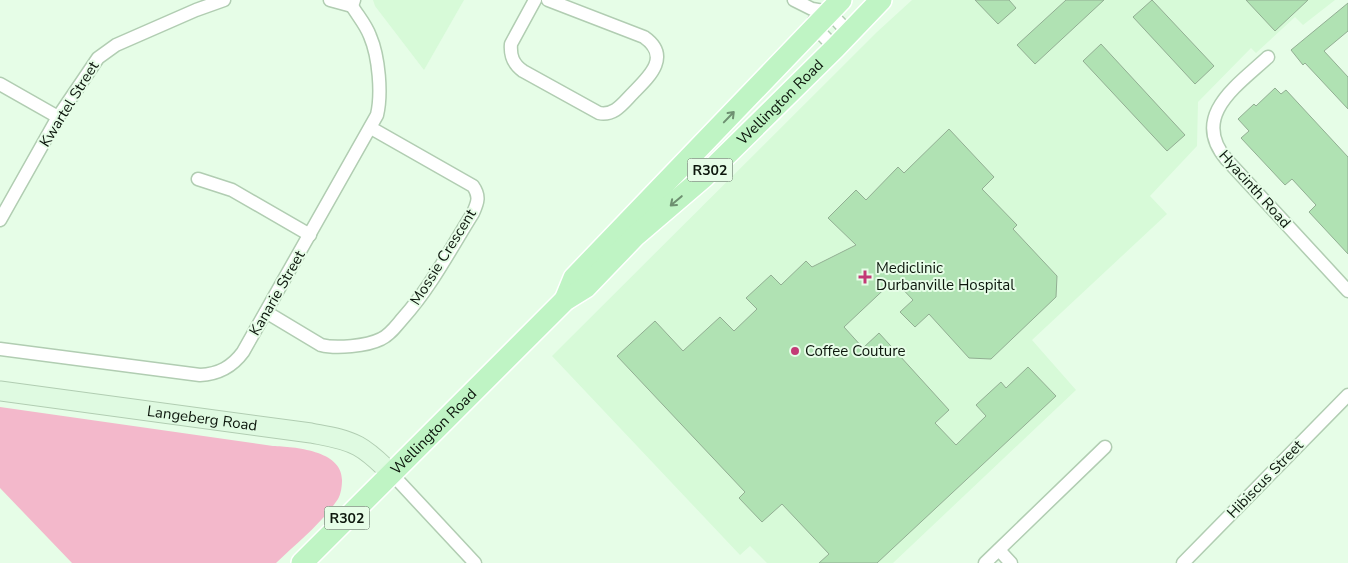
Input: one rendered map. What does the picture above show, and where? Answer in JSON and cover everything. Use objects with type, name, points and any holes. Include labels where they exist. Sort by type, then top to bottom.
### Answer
[{"type":"main road","name":"Wellington Road","points":[[302,563],[565,300],[586,288],[635,236],[704,177],[881,0]]},
{"type":"main road","name":"Wellington Road","points":[[565,300],[574,278],[824,12]]},
{"type":"main road","name":"Langeberg Road","points":[[0,391],[311,433],[342,440],[357,446],[370,454],[392,474]]},
{"type":"street","name":"Kwartel Street","points":[[0,220],[58,118],[94,63],[103,53],[116,45],[196,10],[224,0]]},
{"type":"street","points":[[330,0],[353,3]]},
{"type":"street","points":[[536,0],[511,44],[510,52],[515,64],[523,71],[598,113],[604,114],[615,111],[654,70],[657,58],[654,46],[644,37],[548,0]]},
{"type":"street","points":[[794,0],[824,12],[842,40]]},
{"type":"street","name":"Kanarie Street","points":[[0,349],[200,375],[226,369],[238,358],[377,115],[380,102],[379,80],[372,42],[353,3]]},
{"type":"street","points":[[824,12],[842,40]]},
{"type":"street","name":"Hyacinth Road","points":[[1268,57],[1223,98],[1215,114],[1213,132],[1215,140],[1227,160],[1348,291]]},
{"type":"street","points":[[0,84],[58,118]]},
{"type":"street","name":"Mossie Crescent","points":[[266,312],[329,347],[336,348],[382,339],[391,332],[418,301],[473,213],[478,197],[473,186],[371,128]]},
{"type":"street","points":[[198,179],[232,190],[310,235]]},
{"type":"street","name":"Hibiscus Street","points":[[1183,563],[1348,395]]},
{"type":"street","points":[[985,563],[1105,447]]},
{"type":"street","points":[[392,474],[475,563]]},
{"type":"street","points":[[999,550],[1011,563]]},
{"type":"shaded area","points":[[373,0],[464,0],[424,70],[375,6]]},
{"type":"shaded area","name":"Mediclinic Durbanville Hospital","points":[[912,0],[1335,0],[1303,25],[1295,17],[1256,53],[1251,48],[1198,102],[1197,146],[1150,196],[1167,214],[1032,340],[1076,390],[893,563],[767,563],[750,546],[740,555],[552,356],[877,32]]},
{"type":"shaded area","points":[[0,407],[304,449],[326,456],[334,462],[340,470],[342,480],[341,492],[325,516],[276,563],[72,563],[0,488]]},
{"type":"building","points":[[975,0],[1009,0],[1016,8],[998,24]]},
{"type":"building","points":[[1066,0],[1104,0],[1035,64],[1017,45]]},
{"type":"building","points":[[1152,0],[1214,66],[1195,84],[1133,17]]},
{"type":"building","points":[[1246,0],[1308,0],[1275,31]]},
{"type":"building","points":[[1348,3],[1348,31],[1324,51],[1348,77],[1348,109],[1305,63],[1303,65],[1291,50]]},
{"type":"building","points":[[1101,44],[1185,135],[1167,151],[1083,61]]},
{"type":"building","points":[[1275,88],[1281,94],[1286,90],[1348,157],[1348,254],[1309,212],[1316,205],[1292,179],[1285,185],[1241,138],[1249,131],[1238,119],[1254,104],[1256,106]]},
{"type":"building","points":[[949,129],[994,177],[982,189],[1017,225],[1013,229],[1057,276],[1056,297],[991,359],[969,358],[929,314],[915,327],[900,312],[913,300],[894,280],[844,327],[863,348],[879,333],[949,410],[935,423],[956,445],[986,416],[976,405],[1001,382],[1006,388],[1028,367],[1056,396],[877,563],[819,563],[829,554],[782,504],[762,522],[739,498],[745,492],[617,356],[655,321],[683,351],[720,317],[734,331],[757,309],[746,298],[771,275],[781,285],[806,261],[812,267],[856,245],[828,218],[856,190],[866,200],[898,167],[904,173]]},
{"type":"place","name":"Mediclinic Durbanville Hospital","points":[[865,277]]},
{"type":"place","name":"Coffee Couture","points":[[795,351]]}]
